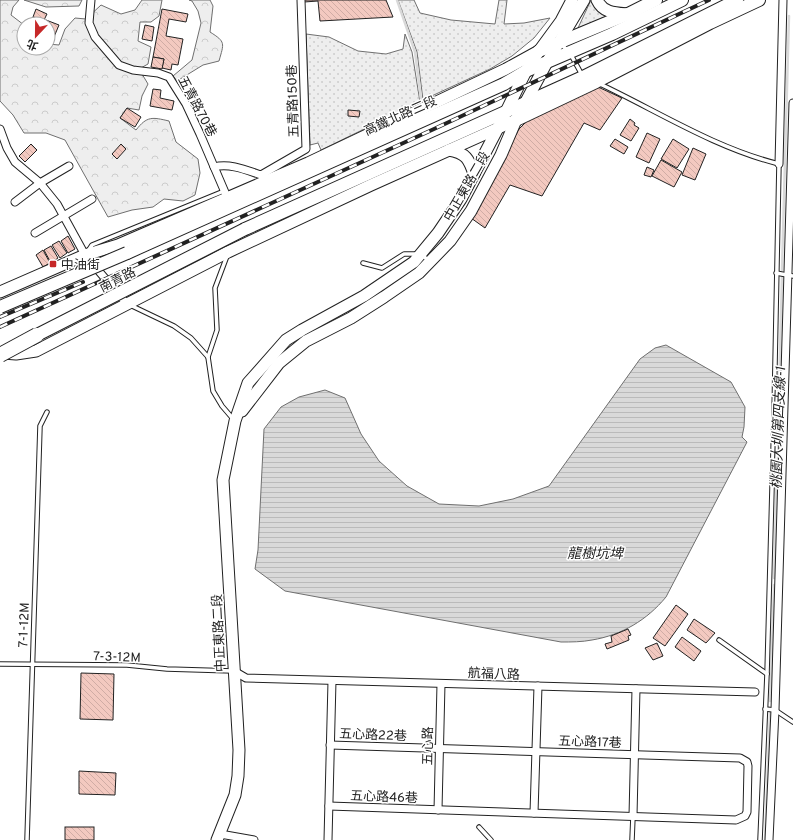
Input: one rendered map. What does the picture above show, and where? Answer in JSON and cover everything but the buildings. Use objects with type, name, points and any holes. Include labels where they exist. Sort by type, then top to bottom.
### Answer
[{"type":"highway","points":[[0,353],[37,335]]},
{"type":"main road","name":"中正東路二段","points":[[219,837],[235,795],[238,776],[239,750],[223,480],[235,421],[248,383],[286,340],[364,296],[414,262],[438,233],[461,199],[526,71],[561,21],[572,0]]},
{"type":"main road","name":"中正東路二段","points":[[235,421],[260,386],[279,363],[306,341],[350,318],[384,297],[418,273],[450,241],[471,212],[501,155],[516,120],[546,64],[584,0]]},
{"type":"main road","points":[[597,0],[599,5],[606,11],[628,14]]},
{"type":"main road","name":"高鐵北路三段","points":[[226,194],[308,163],[506,70],[539,51],[628,14],[656,0]]},
{"type":"main road","name":"高鐵北路三段","points":[[127,252],[504,84],[526,71],[546,64],[682,0]]},
{"type":"main road","points":[[506,111],[583,77],[737,0]]},
{"type":"main road","points":[[228,252],[516,120],[596,82],[710,22],[759,0]]},
{"type":"main road","points":[[678,29],[710,22]]},
{"type":"main road","name":"南青路","points":[[37,335],[245,229],[506,111]]},
{"type":"main road","points":[[449,150],[457,151],[465,156],[470,161],[474,174]]},
{"type":"main road","points":[[0,292],[85,255],[118,245],[226,194]]},
{"type":"main road","points":[[96,268],[104,250]]},
{"type":"main road","name":"南青路","points":[[0,307],[127,252]]},
{"type":"main road","name":"南青路","points":[[0,353],[16,354],[36,351],[228,252]]},
{"type":"street","name":"五青路70巷","points":[[91,0],[89,23],[95,37],[119,65],[133,70],[158,73],[169,77],[186,104],[226,194]]},
{"type":"street","name":"五青路150巷","points":[[214,167],[222,165],[238,167],[261,175],[306,150],[301,0]]},
{"type":"street","points":[[779,164],[784,0]]},
{"type":"street","points":[[769,840],[790,276],[793,103]]},
{"type":"street","points":[[0,129],[3,150],[40,183],[64,215],[85,255],[127,304]]},
{"type":"street","points":[[15,202],[40,183],[69,166]]},
{"type":"street","points":[[35,233],[92,200]]},
{"type":"street","name":"航福八路","points":[[234,671],[246,678],[755,692]]},
{"type":"street","points":[[328,840],[332,680]]},
{"type":"street","name":"五心路","points":[[438,810],[441,684]]},
{"type":"street","points":[[534,813],[538,686]]},
{"type":"street","points":[[633,816],[636,689]]},
{"type":"street","name":"五心路22巷","points":[[330,745],[439,748]]},
{"type":"street","name":"五心路17巷","points":[[439,748],[740,758]]},
{"type":"street","name":"五心路46巷","points":[[329,806],[741,819],[747,812],[748,766],[747,762],[740,758]]},
{"type":"street","points":[[219,837],[254,840]]},
{"type":"lane","points":[[560,42],[570,53],[583,77],[726,146],[760,159],[779,164],[767,674],[760,840]]},
{"type":"lane","points":[[306,150],[308,163]]},
{"type":"lane","points":[[85,255],[92,245],[226,194]]},
{"type":"lane","points":[[228,252],[215,288],[217,330],[208,357],[212,391],[235,421]]},
{"type":"lane","points":[[363,263],[382,268],[404,254],[420,254],[430,262]]},
{"type":"lane","points":[[776,273],[790,276]]},
{"type":"lane","points":[[127,304],[174,326],[191,338],[208,357]]},
{"type":"lane","name":"7-1-12M","points":[[27,840],[40,426],[47,412]]},
{"type":"lane","points":[[769,582],[779,581]]},
{"type":"lane","points":[[719,640],[767,674]]},
{"type":"lane","name":"7-3-12M","points":[[0,664],[127,665],[167,669],[234,671]]},
{"type":"lane","points":[[765,709],[775,710],[793,722]]},
{"type":"lane","points":[[632,840],[633,816]]},
{"type":"lane","points":[[479,827],[491,840]]},
{"type":"green space","points":[[0,0],[19,0],[13,7],[11,15],[16,19],[16,56],[56,56],[56,45],[59,45],[65,29],[75,18],[86,19],[101,5],[121,14],[135,10],[142,0],[162,0],[159,16],[151,22],[140,22],[138,41],[151,47],[148,64],[139,69],[148,84],[142,96],[139,110],[127,108],[120,118],[136,130],[143,122],[150,119],[154,118],[169,121],[176,142],[198,159],[200,173],[195,195],[183,201],[164,199],[153,207],[132,210],[108,217],[65,140],[46,133],[24,133],[13,115],[0,101]]},
{"type":"green space","points":[[24,0],[82,0],[79,6],[46,7]]},
{"type":"green space","points":[[189,0],[210,0],[213,6],[210,32],[219,38],[223,47],[219,61],[203,65],[177,81],[173,76],[192,60],[201,23],[198,11],[192,1]]},
{"type":"green space","points":[[398,0],[414,0],[420,13],[451,20],[495,24],[499,0],[507,0],[504,24],[524,23],[550,18],[534,38],[512,56],[490,69],[423,100],[417,52]]},
{"type":"green space","points":[[591,0],[608,16],[578,28]]},
{"type":"green space","points":[[306,34],[329,37],[358,51],[386,54],[403,49],[405,34],[412,52],[420,102],[321,150],[318,143],[310,145]]},
{"type":"water","name":"龍樹坑埤","points":[[666,345],[731,382],[745,407],[742,437],[747,442],[666,597],[651,613],[624,630],[603,638],[561,642],[285,591],[255,569],[258,550],[264,429],[281,407],[299,397],[325,390],[345,398],[361,434],[379,461],[407,486],[439,504],[479,506],[513,499],[549,486],[640,359],[655,348]]},
{"type":"waterway","points":[[397,0],[415,52],[421,99]]},
{"type":"waterway","name":"桃園大圳第四支線-1","points":[[782,270],[789,16]]},
{"type":"waterway","name":"桃園大圳第四支線-1","points":[[774,578],[782,277]]},
{"type":"waterway","name":"桃園大圳第四支線-1","points":[[770,701],[774,585]]},
{"type":"waterway","name":"桃園大圳第四支線-1","points":[[765,840],[770,713]]},
{"type":"railway","points":[[0,327],[434,129],[709,0]]},
{"type":"railway","points":[[0,317],[83,282]]},
{"type":"place","name":"中油街","points":[[53,264]]}]
